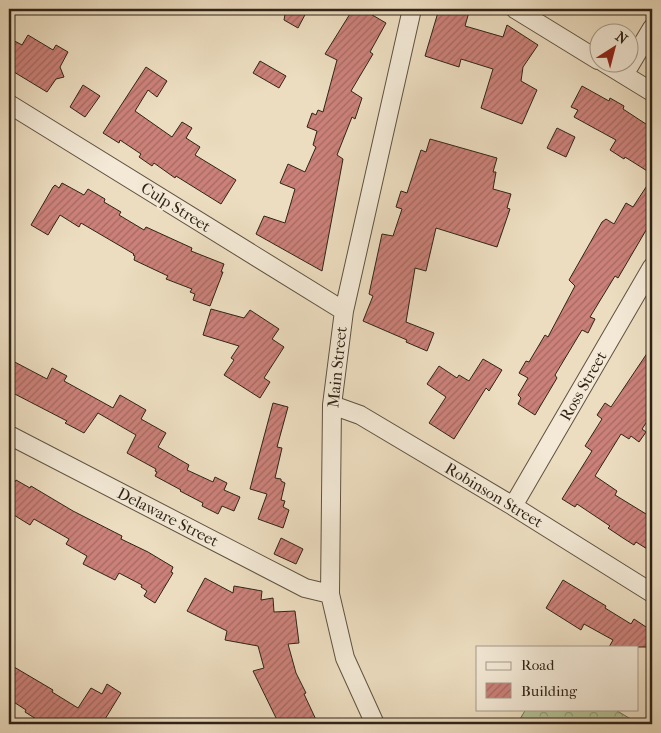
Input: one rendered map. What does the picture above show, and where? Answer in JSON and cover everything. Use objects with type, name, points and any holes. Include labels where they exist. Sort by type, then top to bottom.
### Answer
[{"type":"street","points":[[515,9],[588,54]]},
{"type":"street","name":"Main Street","points":[[375,724],[345,658],[330,594],[332,405],[344,311],[407,11]]},
{"type":"street","points":[[624,75],[652,28]]},
{"type":"street","points":[[619,72],[652,92]]},
{"type":"street","name":"Culp Street","points":[[9,104],[344,311]]},
{"type":"street","name":"Ross Street","points":[[513,506],[652,267]]},
{"type":"street","name":"Robinson Street","points":[[332,405],[360,415],[513,506],[652,593]]},
{"type":"street","name":"Delaware Street","points":[[9,435],[305,588],[330,594]]},
{"type":"green space","points":[[525,710],[616,710],[639,724],[517,724]]},
{"type":"building","points":[[286,9],[308,9],[298,28],[284,20]]},
{"type":"building","points":[[353,9],[362,9],[386,23],[370,52],[373,54],[351,91],[362,98],[355,119],[352,117],[337,155],[343,159],[322,271],[256,234],[264,216],[285,223],[295,189],[280,183],[288,164],[305,172],[316,147],[313,145],[317,131],[307,127],[312,113],[316,115],[318,110],[323,112],[337,60],[325,54]]},
{"type":"building","points":[[439,9],[459,9],[469,12],[465,26],[503,37],[507,25],[538,45],[523,67],[521,81],[537,90],[522,124],[481,108],[493,69],[461,59],[459,67],[425,56]]},
{"type":"building","points":[[28,35],[53,50],[56,45],[68,52],[60,67],[64,77],[56,79],[47,92],[9,69],[9,38],[22,45]]},
{"type":"building","points":[[260,61],[286,76],[279,88],[253,73]]},
{"type":"building","points":[[146,67],[167,81],[157,97],[148,90],[135,111],[172,137],[182,122],[192,128],[186,138],[200,147],[195,155],[236,180],[221,204],[176,176],[175,178],[154,163],[152,166],[139,157],[141,154],[120,140],[119,143],[103,133]]},
{"type":"building","points":[[83,85],[100,96],[85,117],[70,107]]},
{"type":"building","points":[[582,86],[609,101],[610,98],[624,106],[623,109],[652,128],[652,174],[610,150],[616,140],[574,117],[578,110],[571,107]]},
{"type":"building","points":[[557,128],[575,137],[566,157],[547,148]]},
{"type":"building","points":[[430,139],[497,158],[493,172],[496,172],[493,189],[511,194],[507,208],[510,209],[497,247],[436,228],[426,271],[415,268],[406,322],[434,333],[427,351],[363,321],[373,296],[369,294],[382,234],[393,236],[402,209],[396,207],[401,191],[407,193],[421,150],[426,152]]},
{"type":"building","points":[[652,178],[652,220],[618,278],[615,276],[590,317],[595,319],[588,333],[582,330],[555,375],[557,378],[535,415],[518,404],[521,398],[518,395],[528,378],[519,373],[526,361],[529,362],[545,335],[548,337],[575,286],[569,280],[602,222],[606,219],[614,224],[626,203],[633,207]]},
{"type":"building","points":[[62,183],[84,195],[88,189],[105,199],[104,202],[121,212],[119,215],[144,230],[146,227],[192,248],[191,251],[224,264],[221,272],[223,272],[210,306],[193,300],[195,294],[190,292],[192,289],[166,279],[168,276],[134,260],[134,254],[81,223],[79,227],[60,215],[48,235],[31,225],[53,187],[55,185],[59,188]]},
{"type":"building","points":[[211,309],[244,318],[250,310],[279,329],[272,339],[284,347],[264,378],[270,382],[260,398],[224,375],[234,360],[231,358],[239,346],[203,335]]},
{"type":"building","points":[[652,346],[652,414],[642,429],[646,432],[639,442],[631,436],[629,439],[621,434],[595,476],[617,491],[615,495],[651,517],[647,523],[652,526],[652,552],[636,542],[634,545],[623,538],[608,528],[610,526],[577,504],[575,507],[562,499],[592,451],[585,446],[602,419],[597,415],[605,403],[611,407]]},
{"type":"building","points":[[9,359],[47,379],[52,368],[67,376],[64,381],[113,408],[120,395],[146,410],[141,419],[166,433],[158,447],[189,465],[187,470],[213,482],[215,477],[227,483],[224,490],[240,497],[234,511],[222,506],[218,514],[202,506],[203,503],[155,476],[156,469],[127,453],[136,435],[98,413],[84,433],[65,423],[67,421],[9,391]]},
{"type":"building","points":[[483,359],[502,370],[489,391],[486,388],[454,439],[429,423],[446,397],[427,384],[439,366],[457,378],[459,375],[469,381]]},
{"type":"building","points":[[273,403],[288,407],[277,447],[282,448],[275,478],[281,479],[285,483],[281,500],[285,501],[283,507],[289,510],[283,528],[258,519],[267,494],[250,489]]},
{"type":"building","points":[[9,479],[15,482],[16,480],[30,488],[31,486],[73,511],[122,536],[121,539],[173,567],[171,572],[173,573],[155,603],[144,596],[147,591],[141,587],[142,585],[119,573],[115,580],[83,564],[87,556],[66,544],[69,539],[34,519],[30,525],[9,512]]},
{"type":"building","points":[[281,538],[303,549],[296,564],[274,554]]},
{"type":"building","points":[[205,578],[233,593],[234,586],[262,591],[261,600],[273,598],[274,612],[295,611],[299,643],[288,644],[296,673],[318,724],[279,724],[253,671],[264,668],[258,646],[225,640],[227,631],[187,611]]},
{"type":"building","points":[[563,580],[606,606],[605,608],[631,624],[634,619],[652,631],[652,647],[610,646],[613,640],[584,624],[581,630],[546,608]]},
{"type":"building","points":[[9,664],[53,690],[52,692],[78,708],[91,688],[102,694],[107,684],[121,693],[102,724],[44,724],[9,699]]}]
